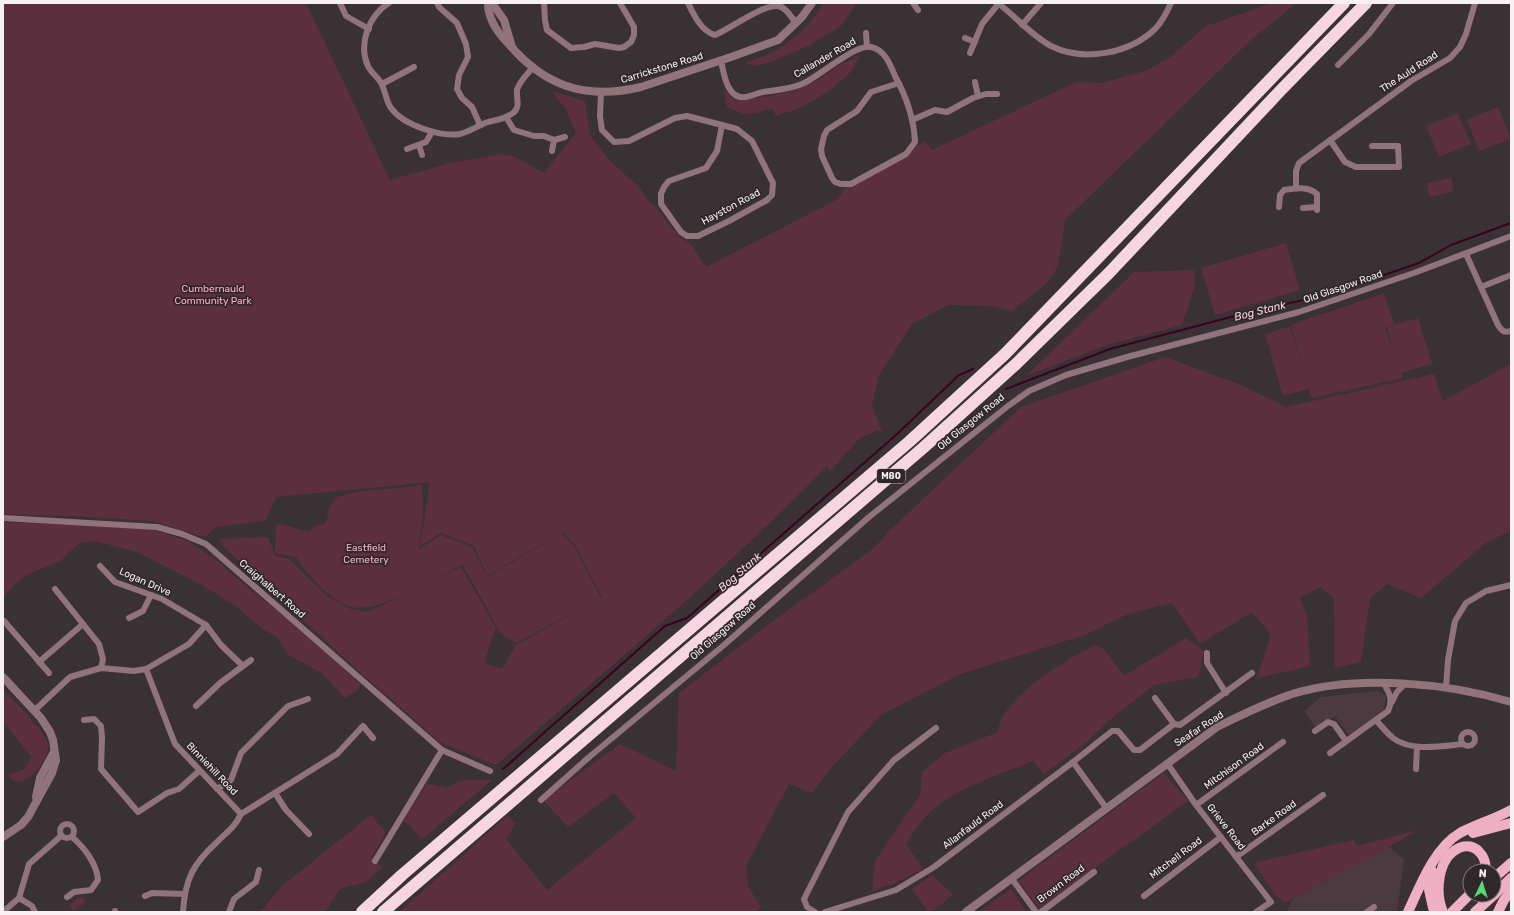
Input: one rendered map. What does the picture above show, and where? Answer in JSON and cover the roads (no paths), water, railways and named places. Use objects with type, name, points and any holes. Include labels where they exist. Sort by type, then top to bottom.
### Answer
[{"type":"highway","name":"M80","points":[[362,912],[408,870],[910,441],[999,359],[1095,262],[1344,3]]},
{"type":"highway","name":"M80","points":[[383,912],[917,453],[1016,364],[1109,273],[1280,91],[1366,3]]},
{"type":"main road","points":[[1408,912],[1431,865],[1440,852],[1452,840],[1459,834],[1511,810]]},
{"type":"main road","points":[[1452,840],[1511,823]]},
{"type":"main road","points":[[1443,912],[1438,896],[1439,879],[1442,868],[1452,853],[1460,848],[1469,847],[1478,850],[1484,858],[1484,863]]},
{"type":"main road","points":[[1434,912],[1430,896],[1430,883],[1433,868],[1440,852]]},
{"type":"main road","points":[[1502,871],[1511,863]]},
{"type":"main road","points":[[1498,912],[1504,900],[1506,889],[1511,878]]},
{"type":"main road","points":[[1452,912],[1462,902]]},
{"type":"main road","points":[[1457,912],[1467,903]]},
{"type":"main road","points":[[1475,912],[1485,903]]},
{"type":"street","points":[[340,3],[346,16],[368,29]]},
{"type":"street","points":[[389,3],[382,7],[375,16],[364,40],[364,55],[368,68],[382,84],[391,108],[399,116],[432,132],[441,134],[460,134],[514,113],[518,103],[517,89],[532,68]]},
{"type":"street","points":[[436,3],[457,23],[466,44],[468,57],[459,75],[457,89],[462,98],[472,107],[480,125]]},
{"type":"street","name":"Carrickstone Road","points":[[488,3],[489,11],[500,36],[532,68],[559,84],[577,90],[601,93],[641,87],[721,61],[778,40],[802,18],[812,3]]},
{"type":"street","name":"Carrickstone Road","points":[[492,3],[504,20],[512,48]]},
{"type":"street","points":[[544,3],[547,30],[571,48],[595,44],[619,48],[624,47],[631,42],[634,35],[634,27],[620,3]]},
{"type":"street","points":[[688,3],[702,28],[715,35],[770,7],[778,6],[786,11],[796,23]]},
{"type":"street","points":[[913,3],[918,10]]},
{"type":"street","points":[[970,53],[985,19],[999,3],[1022,25],[1056,48],[1079,53],[1104,53],[1128,47],[1147,36],[1161,22],[1171,3]]},
{"type":"street","points":[[1022,25],[1041,3]]},
{"type":"street","points":[[1338,65],[1368,34],[1393,3]]},
{"type":"street","name":"The Auld Road","points":[[1296,188],[1296,170],[1299,163],[1411,81],[1450,58],[1460,47],[1466,34],[1475,3]]},
{"type":"street","name":"Callander Road","points":[[866,33],[867,47]]},
{"type":"street","points":[[964,38],[975,42]]},
{"type":"street","name":"Callander Road","points":[[721,61],[728,85],[736,95],[744,97],[761,92],[792,88],[804,84],[850,54],[864,47],[876,49],[885,55],[899,83],[912,120],[915,142],[906,154],[851,184],[841,184],[835,182],[832,178],[822,156],[821,149],[827,130],[857,111],[871,92],[899,83]]},
{"type":"street","points":[[382,84],[414,67]]},
{"type":"street","points":[[975,82],[978,96]]},
{"type":"street","name":"Hayston Road","points":[[601,93],[600,116],[602,130],[614,142],[629,141],[675,118],[687,116],[722,125],[737,129],[752,141],[774,183],[772,195],[767,200],[729,221],[698,236],[688,236],[681,232],[664,210],[661,204],[661,194],[669,181],[706,168],[717,151],[722,125]]},
{"type":"street","points":[[912,120],[935,110],[947,112],[978,96],[997,94]]},
{"type":"street","points":[[506,117],[514,130],[534,136],[544,136],[554,140],[565,137]]},
{"type":"street","points":[[407,149],[426,142],[432,132]]},
{"type":"street","points":[[552,151],[554,140]]},
{"type":"street","points":[[1330,140],[1345,162],[1356,167],[1399,167],[1398,146],[1372,146]]},
{"type":"street","points":[[419,145],[422,155]]},
{"type":"street","points":[[1279,207],[1280,195],[1284,190],[1296,188],[1311,189],[1317,194],[1317,208],[1303,208]]},
{"type":"street","name":"Old Glasgow Road","points":[[541,800],[588,758],[724,644],[869,517],[1024,394],[1043,384],[1066,375],[1120,359],[1299,312],[1414,274],[1511,236]]},
{"type":"street","points":[[1466,254],[1502,331],[1511,331]]},
{"type":"street","points":[[1481,287],[1511,275]]},
{"type":"street","name":"Craighalbert Road","points":[[3,518],[150,526],[182,534],[206,544],[442,750],[490,771]]},
{"type":"street","name":"Logan Drive","points":[[100,566],[115,582],[162,599],[206,625],[221,645],[243,666]]},
{"type":"street","points":[[1446,687],[1448,660],[1455,620],[1466,603],[1486,591],[1511,585]]},
{"type":"street","points":[[55,589],[99,644],[103,659],[101,668]]},
{"type":"street","points":[[129,618],[143,611],[151,595]]},
{"type":"street","points":[[4,621],[49,673]]},
{"type":"street","points":[[39,662],[83,624]]},
{"type":"street","points":[[34,710],[70,677],[101,668],[134,671],[146,669],[189,644],[206,625]]},
{"type":"street","points":[[1207,653],[1207,663],[1226,692]]},
{"type":"street","points":[[196,706],[220,683],[251,660]]},
{"type":"street","name":"Binniehill Road","points":[[146,669],[175,744],[241,814]]},
{"type":"street","name":"Allanfauld Road","points":[[825,912],[896,890],[912,881],[934,867],[1112,731],[1118,731],[1134,750],[1140,750],[1174,724],[1180,725],[1252,673]]},
{"type":"street","points":[[3,677],[34,710],[50,732],[54,752],[40,778],[35,804],[28,817],[10,833],[3,837]]},
{"type":"street","name":"Seafar Road","points":[[966,912],[1217,727],[1251,710],[1293,694],[1331,686],[1355,684],[1406,684],[1446,687],[1479,693],[1511,702]]},
{"type":"street","points":[[1384,684],[1390,693],[1392,702]]},
{"type":"street","points":[[1330,753],[1388,711],[1397,692],[1406,684]]},
{"type":"street","points":[[1155,698],[1174,724]]},
{"type":"street","points":[[217,789],[231,780],[241,753],[288,706],[308,699]]},
{"type":"street","points":[[84,720],[94,719],[101,726],[101,769],[138,812],[167,793],[178,789],[199,771]]},
{"type":"street","points":[[1376,720],[1393,738],[1409,746],[1417,747],[1463,744]]},
{"type":"street","points":[[1315,731],[1328,722],[1334,724],[1346,741]]},
{"type":"street","points":[[183,912],[184,894],[188,880],[199,860],[236,824],[241,814],[337,754],[363,726],[373,738]]},
{"type":"street","points":[[814,912],[807,907],[804,899],[848,812],[894,760],[936,728]]},
{"type":"street","name":"Mitchison Road","points":[[1196,805],[1283,742]]},
{"type":"street","points":[[1416,769],[1417,747]]},
{"type":"street","points":[[374,861],[442,750]]},
{"type":"street","points":[[1073,762],[1107,808]]},
{"type":"street","name":"Grieve Road","points":[[1167,763],[1196,805],[1270,902],[1256,912]]},
{"type":"street","points":[[275,793],[286,810],[309,834]]},
{"type":"street","name":"Barke Road","points":[[1236,857],[1323,795]]},
{"type":"street","points":[[62,825],[72,825],[74,828],[74,834],[72,837],[66,839],[61,836],[59,830],[62,825]]},
{"type":"street","points":[[3,912],[19,898],[29,864],[61,836]]},
{"type":"street","points":[[67,896],[74,892],[91,890],[98,880],[98,873],[93,863],[77,841],[72,837]]},
{"type":"street","name":"Mitchell Road","points":[[1144,896],[1221,837]]},
{"type":"street","points":[[229,912],[234,899],[256,882],[259,870]]},
{"type":"street","name":"Brown Road","points":[[1040,912],[1094,872]]},
{"type":"street","name":"Brown Road","points":[[1012,879],[1036,912]]},
{"type":"street","points":[[145,896],[152,892],[184,894]]},
{"type":"street","points":[[19,898],[32,906],[35,912]]},
{"type":"street","points":[[1367,912],[1374,907]]},
{"type":"waterway","name":"Bog Stank","points":[[1006,389],[1110,349],[1231,317],[1320,296],[1387,274],[1419,263],[1451,245],[1511,223]]},
{"type":"waterway","name":"Bog Stank","points":[[503,769],[665,626],[687,618],[896,435],[959,375],[973,369]]},
{"type":"park label","name":"Cumbernauld Community Park","points":[[213,294]]},
{"type":"park label","name":"Eastfield Cemetery","points":[[366,554]]}]
